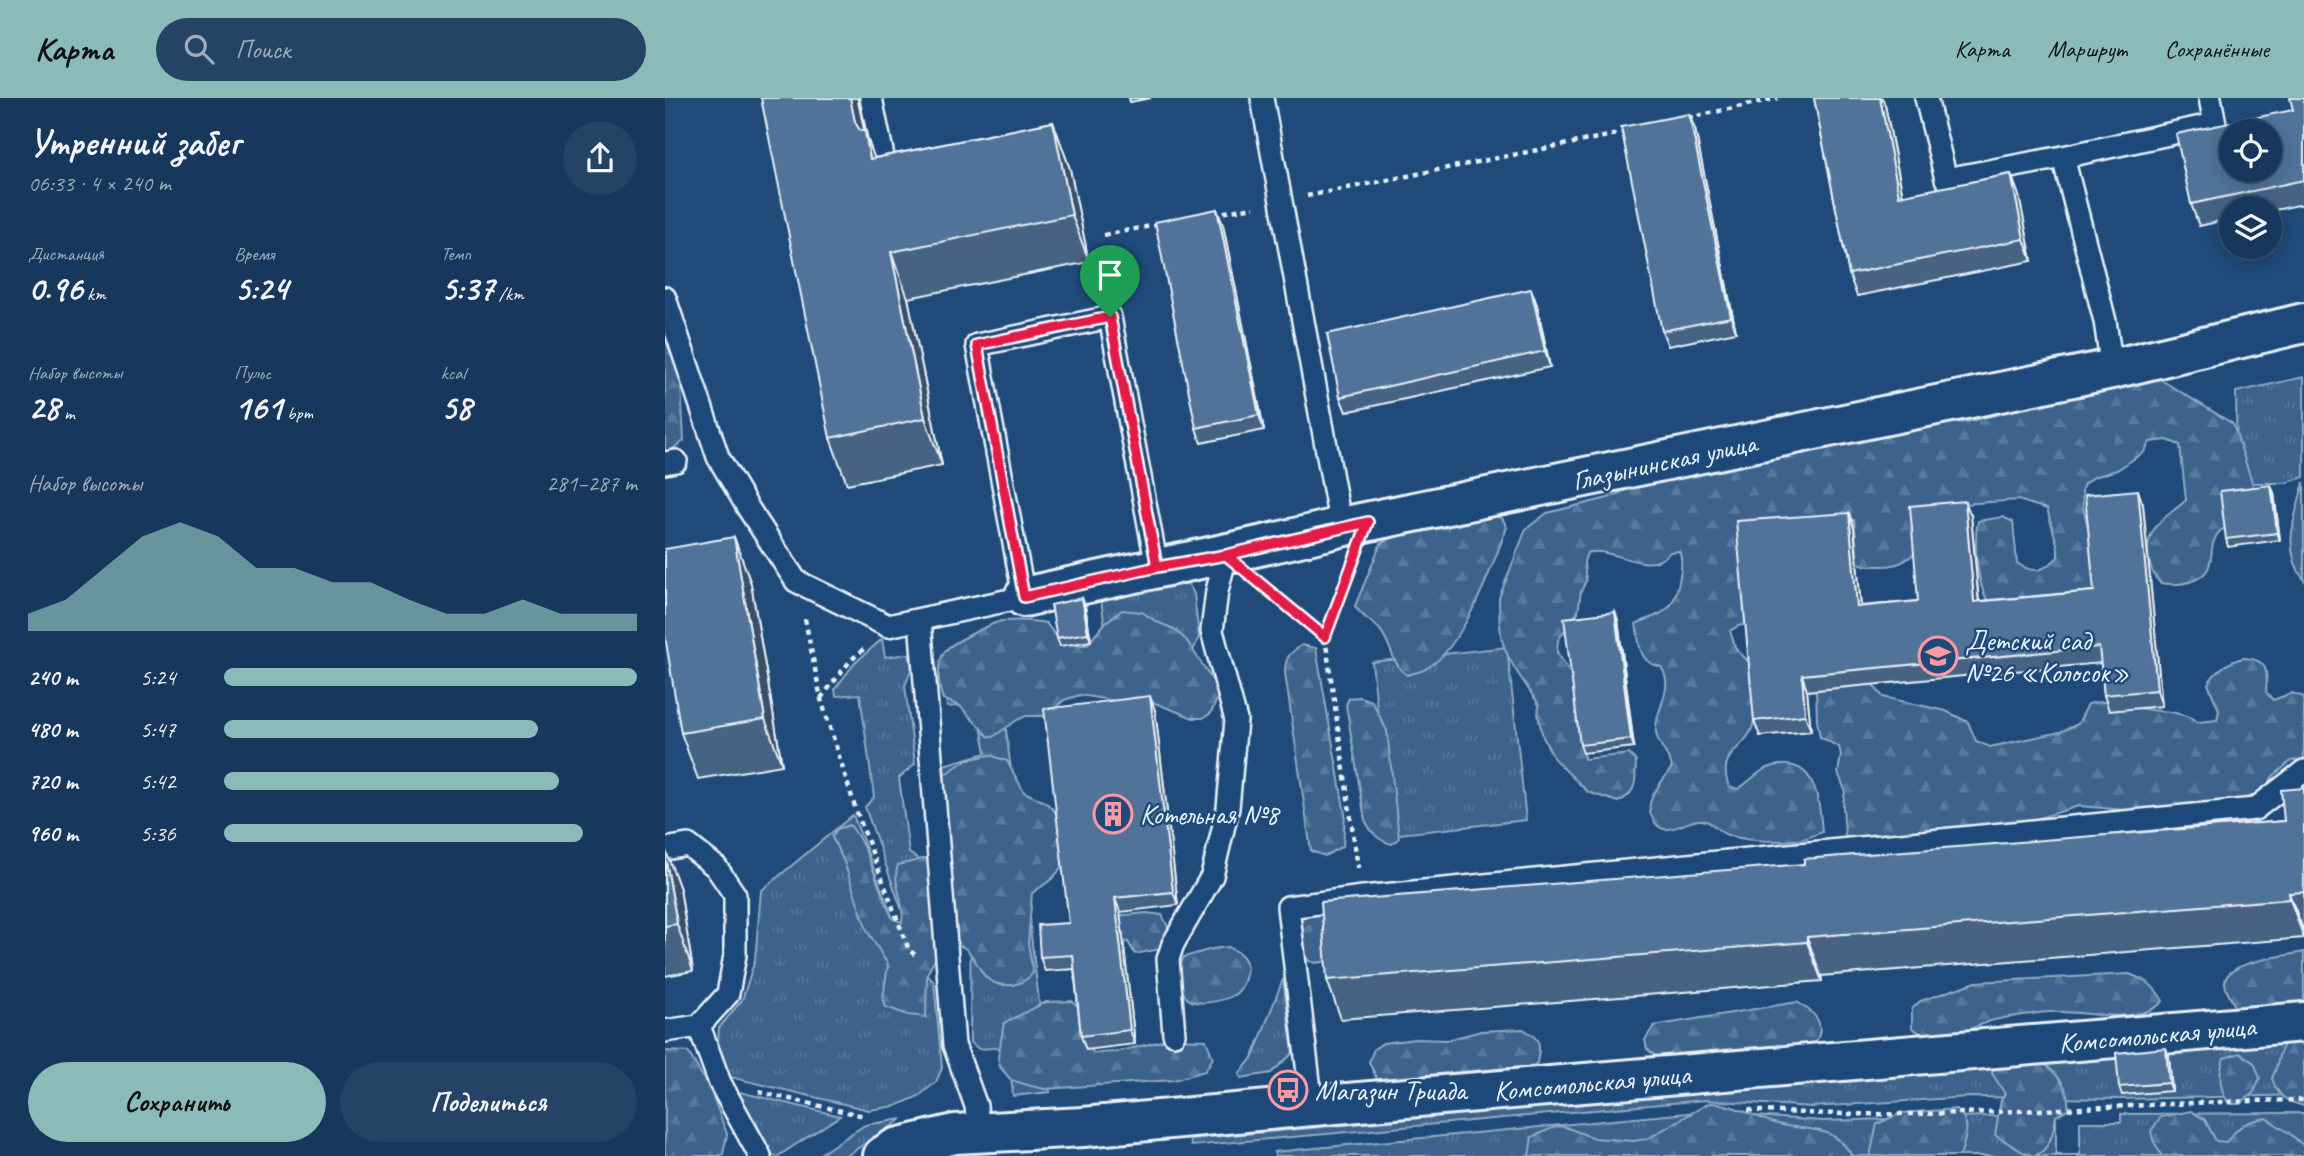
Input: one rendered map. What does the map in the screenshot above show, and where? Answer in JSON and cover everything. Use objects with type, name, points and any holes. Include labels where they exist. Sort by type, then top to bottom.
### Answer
[{"type":"street","name":"Глазынинская улица","points":[[1024,597],[1157,567],[1226,555],[1355,524],[2112,369],[2304,323]]},
{"type":"street","name":"Комсомольская улица","points":[[883,1156],[896,1148],[931,1138],[979,1133],[1083,1127],[2304,1022]]},
{"type":"lane","points":[[870,98],[885,166]]},
{"type":"lane","points":[[1262,98],[1280,202],[1355,524]]},
{"type":"lane","points":[[1926,98],[1946,179],[2063,158],[2215,124],[2210,98]]},
{"type":"lane","points":[[2063,158],[2105,321],[2112,369]]},
{"type":"lane","points":[[665,298],[718,457],[796,581],[888,626],[1024,597],[977,345],[1110,317],[1157,567]]},
{"type":"lane","points":[[1174,1034],[1168,959],[1173,944],[1212,876],[1228,808],[1236,720],[1212,631],[1217,591],[1226,555]]},
{"type":"lane","points":[[920,620],[954,1045],[976,1106],[979,1133]]},
{"type":"lane","points":[[1311,1106],[1288,906],[2255,809],[2304,771]]},
{"type":"lane","points":[[665,849],[688,845],[716,867],[735,895],[735,955],[728,994],[699,1026],[665,1031]]},
{"type":"lane","points":[[699,1026],[720,1083],[760,1156]]},
{"type":"path","points":[[1683,119],[1778,98]]},
{"type":"path","points":[[1212,214],[1629,131]]},
{"type":"path","points":[[1104,235],[1172,222]]},
{"type":"path","points":[[1355,524],[1325,637],[1363,897]]},
{"type":"path","points":[[1226,555],[1325,637]]},
{"type":"path","points":[[796,581],[821,699],[856,810],[909,950],[949,984]]},
{"type":"path","points":[[821,699],[850,661],[888,626]]},
{"type":"path","points":[[720,1083],[864,1116]]},
{"type":"path","points":[[1739,1110],[1816,1115],[1952,1113],[2205,1101],[2304,1100]]},
{"type":"green space","points":[[665,302],[680,368],[684,441],[665,454]]},
{"type":"green space","points":[[2153,375],[2233,424],[2253,485],[2252,496],[2240,524],[2220,531],[2215,537],[2209,565],[2201,577],[2180,584],[2160,583],[2150,565],[2148,551],[2153,531],[2186,500],[2180,445],[2167,440],[2150,442],[2144,452],[2117,470],[2094,477],[2084,484],[2083,508],[2103,579],[2094,595],[1992,607],[1983,589],[1977,566],[1978,521],[2003,517],[2013,522],[2017,563],[2039,570],[2058,557],[2047,509],[2018,500],[1936,506],[1918,548],[1903,562],[1892,565],[1868,566],[1858,562],[1854,520],[1832,519],[1747,624],[1730,631],[1736,649],[1753,666],[1755,708],[1751,731],[1729,757],[1726,765],[1729,787],[1738,789],[1760,772],[1773,766],[1797,767],[1805,773],[1815,790],[1822,832],[1799,840],[1750,840],[1725,834],[1702,820],[1674,828],[1661,828],[1651,815],[1652,796],[1672,767],[1656,732],[1666,683],[1661,667],[1648,661],[1641,651],[1636,624],[1660,614],[1671,605],[1680,573],[1679,551],[1670,552],[1652,562],[1641,562],[1608,553],[1587,553],[1584,562],[1586,581],[1581,591],[1578,612],[1558,640],[1557,652],[1575,681],[1583,730],[1584,759],[1629,754],[1636,761],[1632,790],[1618,802],[1588,792],[1554,759],[1543,737],[1538,716],[1539,705],[1506,651],[1499,615],[1499,598],[1526,529],[1547,513],[1608,498],[1638,485],[1727,459],[1757,463],[1885,426],[1967,422]]},
{"type":"green space","points":[[2304,377],[2304,477],[2285,483],[2237,483],[2236,392]]},
{"type":"green space","points":[[2304,482],[2304,580],[2293,556],[2292,532]]},
{"type":"green space","points":[[1484,511],[1502,518],[1507,527],[1475,604],[1453,643],[1440,658],[1425,669],[1407,675],[1395,660],[1380,630],[1355,606],[1381,543],[1422,525]]},
{"type":"green space","points":[[1185,578],[1194,594],[1199,637],[1188,662],[1001,688],[1050,1092],[1013,1096],[1008,1047],[979,1049],[970,1042],[971,897],[957,891],[944,765],[986,753],[977,704],[947,707],[942,667],[1107,641],[1101,600],[1108,589]]},
{"type":"green space","points":[[1122,610],[1142,612],[1174,629],[1187,641],[1220,692],[1211,713],[1203,718],[1193,718],[1140,697],[1116,701],[1080,695],[1064,700],[1046,716],[1026,716],[1017,720],[993,737],[988,736],[960,706],[943,699],[939,675],[940,661],[945,651],[990,625],[1018,620],[1046,623],[1062,642],[1087,645],[1106,622]]},
{"type":"green space","points":[[882,639],[885,657],[909,654],[912,667],[905,686],[915,764],[899,778],[909,853],[927,865],[914,944],[865,807],[874,797],[860,694],[836,696],[835,689],[854,664]]},
{"type":"green space","points":[[1302,645],[1316,648],[1345,814],[1343,846],[1325,856],[1311,851],[1285,673],[1289,656]]},
{"type":"green space","points":[[1507,647],[1526,820],[1391,835],[1372,662]]},
{"type":"green space","points":[[2243,658],[2257,661],[2265,668],[2266,692],[2273,700],[2292,693],[2304,697],[2304,759],[2291,761],[2256,795],[2238,802],[2125,810],[2079,806],[2026,822],[1865,843],[1845,835],[1845,790],[1838,773],[1841,755],[1839,747],[1820,737],[1816,688],[1866,676],[1883,697],[1946,711],[1968,722],[1976,741],[1990,747],[2060,732],[2078,724],[2088,704],[2102,702],[2177,713],[2198,722],[2217,720],[2219,710],[2208,684],[2223,667]]},
{"type":"green space","points":[[1359,697],[1372,701],[1387,731],[1399,838],[1392,844],[1375,835],[1365,820],[1346,705],[1349,698]]},
{"type":"green space","points":[[990,755],[1007,761],[1024,792],[1048,804],[1056,813],[1061,828],[1063,864],[1052,878],[1032,893],[1028,943],[1033,973],[1016,984],[995,983],[984,975],[965,948],[956,945],[942,946],[927,974],[926,1017],[908,1015],[886,1007],[883,998],[888,965],[867,930],[844,862],[832,837],[837,829],[850,825],[869,858],[893,919],[902,922],[896,879],[898,865],[935,856],[948,841],[949,828],[939,802],[944,775],[966,760]]},
{"type":"green space","points":[[853,815],[907,955],[934,982],[942,1068],[936,1082],[919,1096],[896,1106],[869,1110],[730,1077],[718,1045],[719,1028],[742,1000],[755,960],[761,891]]},
{"type":"green space","points":[[1304,909],[1333,911],[1330,959],[1312,962],[1300,950],[1298,933]]},
{"type":"green space","points":[[1147,913],[1162,915],[1169,929],[1170,944],[1135,954],[1128,942],[1104,939],[1068,970],[1064,968],[1079,919]]},
{"type":"green space","points":[[1228,947],[1245,960],[1246,974],[1240,989],[1234,995],[1217,1001],[1191,1001],[1181,988],[1179,980],[1184,957]]},
{"type":"green space","points":[[2304,952],[2304,1009],[2236,1008],[2225,986],[2228,975],[2235,969],[2246,964]]},
{"type":"green space","points":[[2129,974],[2149,984],[2163,1001],[2139,1014],[2109,1016],[2048,1012],[1994,1020],[1939,1037],[1926,1036],[1912,1028],[1912,1009],[1920,1001],[1976,982]]},
{"type":"green space","points":[[1283,979],[1293,1053],[1271,1073],[1241,1078],[1239,1074],[1253,1057]]},
{"type":"green space","points":[[1072,1001],[1081,1009],[1085,1044],[1094,1053],[1116,1052],[1170,1039],[1206,1040],[1213,1058],[1205,1071],[1174,1080],[1045,1089],[1011,1080],[1000,1067],[998,1058],[1004,1023],[1046,1002]]},
{"type":"green space","points":[[1797,1002],[1815,1016],[1820,1027],[1812,1048],[1662,1061],[1647,1049],[1645,1040],[1654,1026]]},
{"type":"green space","points":[[1523,1029],[1536,1039],[1539,1046],[1537,1063],[1529,1068],[1385,1085],[1377,1079],[1369,1062],[1374,1049],[1383,1043],[1415,1039],[1447,1040],[1481,1031]]},
{"type":"green space","points":[[2304,1034],[2304,1106],[2283,1097],[2272,1078],[2283,1047],[2287,1042]]},
{"type":"green space","points":[[2304,1037],[2304,1095],[2120,1099],[1969,1097],[1812,1107],[1705,1100],[1191,1146],[1190,1139]]},
{"type":"green space","points":[[2018,1046],[2053,1071],[2065,1088],[2068,1098],[2068,1109],[2056,1116],[2047,1145],[2034,1156],[1995,1135],[2001,1100],[2005,1094],[1992,1073],[1995,1049]]},
{"type":"green space","points":[[665,1051],[688,1052],[710,1089],[727,1134],[723,1154],[665,1156]]},
{"type":"green space","points":[[2240,1053],[2254,1063],[2260,1078],[2254,1092],[2240,1104],[2229,1104],[2221,1087],[2222,1064],[2224,1058]]},
{"type":"green space","points":[[731,1090],[840,1116],[774,1156]]},
{"type":"green space","points":[[1709,1103],[1736,1108],[1778,1124],[1827,1133],[1841,1142],[1852,1156],[1529,1156],[1532,1137],[1557,1126],[1594,1138],[1633,1141],[1647,1139]]},
{"type":"green space","points":[[1957,1109],[1966,1125],[1966,1137],[1960,1156],[1870,1156],[1877,1124],[1901,1113]]},
{"type":"green space","points":[[2191,1111],[2205,1120],[2216,1141],[2226,1142],[2243,1125],[2266,1118],[2304,1146],[2304,1156],[2162,1156],[2151,1131],[2161,1117]]},
{"type":"green space","points":[[1698,1112],[1823,1121],[2056,1114],[2056,1155],[2080,1155],[2080,1122],[2121,1122],[2121,1114],[2304,1113],[2304,1156],[1275,1156],[1274,1152]]},
{"type":"green space","points":[[902,1119],[846,1156],[817,1156],[865,1125]]},
{"type":"building","points":[[761,98],[850,98],[855,122],[859,129],[865,132],[870,159],[1053,122],[1072,215],[891,252],[925,418],[830,438]]},
{"type":"building","points":[[1814,98],[1880,98],[1899,196],[2011,174],[2024,239],[1849,274]]},
{"type":"building","points":[[2290,98],[2304,98],[2304,180],[2191,204],[2176,134],[2219,125],[2219,182],[2282,182],[2282,119],[2249,119],[2293,110]]},
{"type":"building","points":[[1689,114],[1731,317],[1662,331],[1621,127]]},
{"type":"building","points":[[1217,209],[1259,415],[1196,428],[1155,222]]},
{"type":"building","points":[[1531,289],[1545,351],[1340,397],[1327,334]]},
{"type":"building","points":[[2271,485],[2277,533],[2226,539],[2220,491]]},
{"type":"building","points":[[2138,490],[2157,690],[2104,695],[2099,647],[1802,675],[1805,715],[1754,721],[1736,521],[1849,513],[1857,607],[1918,601],[1910,506],[1965,501],[1974,602],[2094,591],[2085,495]]},
{"type":"building","points":[[734,537],[765,719],[681,733],[665,636],[665,549]]},
{"type":"building","points":[[1082,598],[1088,633],[1057,638],[1051,605]]},
{"type":"building","points":[[1615,612],[1631,739],[1580,745],[1564,618]]},
{"type":"building","name":"Котельная №8","points":[[1150,696],[1173,892],[1115,898],[1130,1030],[1081,1036],[1073,955],[1040,957],[1038,925],[1069,923],[1044,709]]},
{"type":"building","points":[[2304,788],[2304,892],[2289,893],[2290,899],[1807,937],[1807,942],[1327,980],[1321,902],[1804,864],[1804,859],[2284,821],[2281,790]]},
{"type":"building","points":[[665,855],[677,924],[665,926]]},
{"type":"building","points":[[2166,1048],[2169,1083],[2119,1087],[2116,1053]]},
{"type":"place","name":"Детский сад №26 «Колосок»","points":[[1938,656]]},
{"type":"place","name":"Котельная №8","points":[[1113,814]]},
{"type":"place","name":"Магазин Триада","points":[[1288,1090]]},
{"type":"route","points":[[1110,317],[977,345],[1024,597],[1157,567],[1226,555],[1368,522],[1325,637],[1226,555],[1157,567],[1110,317]]}]
